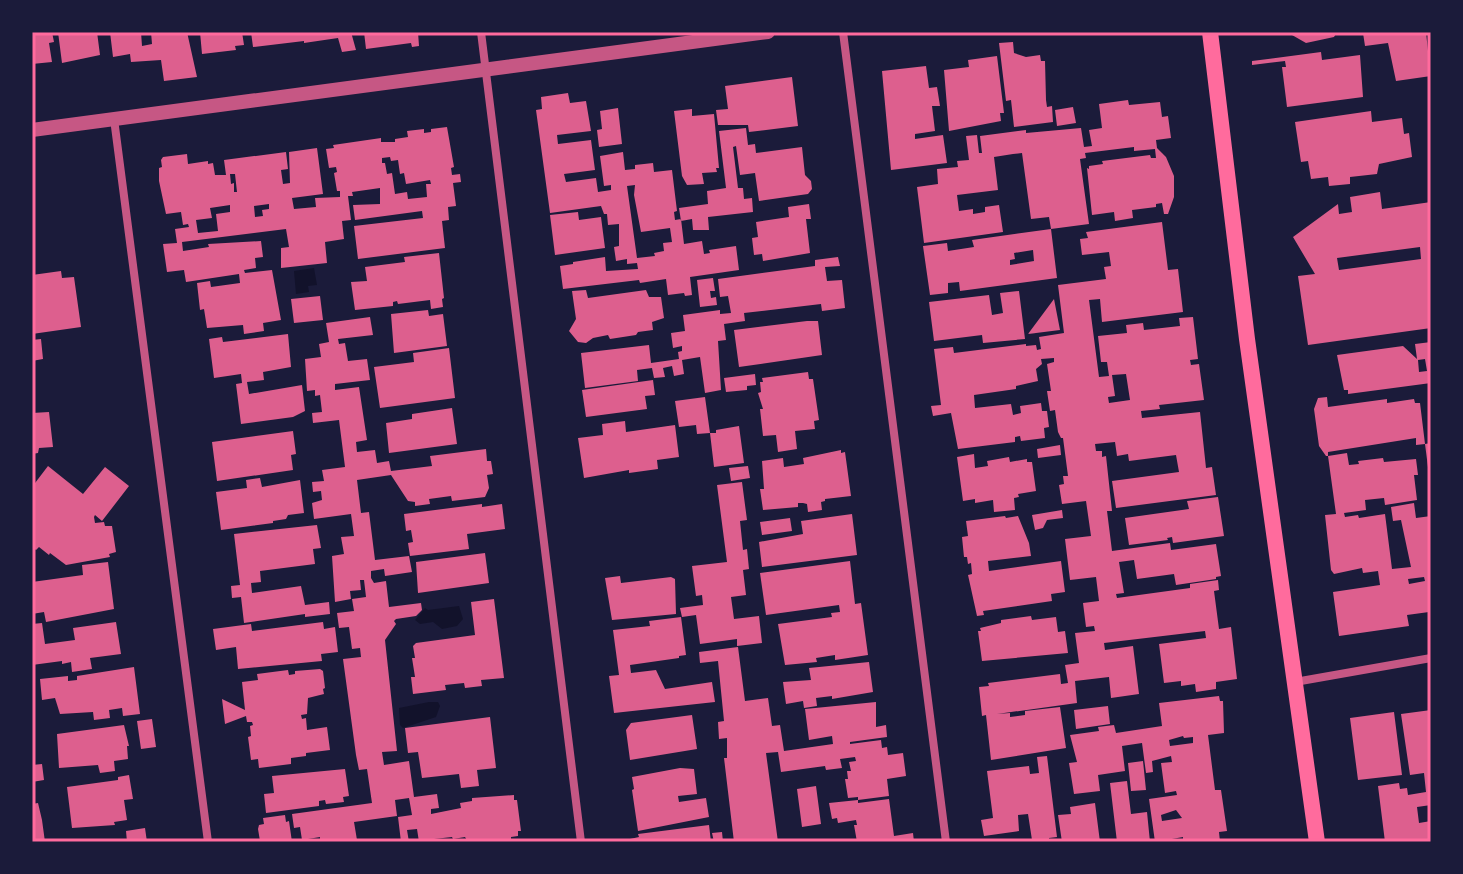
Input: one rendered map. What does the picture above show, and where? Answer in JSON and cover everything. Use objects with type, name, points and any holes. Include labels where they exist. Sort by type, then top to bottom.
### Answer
[{"type":"main road","points":[[1210,32],[1247,339],[1317,842]]},
{"type":"street","points":[[481,32],[581,842]]},
{"type":"street","points":[[32,130],[768,32]]},
{"type":"street","points":[[843,32],[946,842]]},
{"type":"street","points":[[114,119],[208,842]]},
{"type":"street","points":[[1294,682],[1431,658]]},
{"type":"shaded area","points":[[314,268],[317,285],[308,286],[309,292],[296,294],[294,271]]},
{"type":"shaded area","points":[[459,606],[463,619],[457,626],[442,629],[433,622],[420,624],[415,620],[425,608]]},
{"type":"shaded area","points":[[438,702],[440,706],[436,717],[403,728],[400,725],[399,708]]},
{"type":"building","points":[[32,32],[52,32],[54,42],[49,43],[52,62],[32,64]]},
{"type":"building","points":[[58,32],[97,32],[100,55],[62,63]]},
{"type":"building","points":[[110,32],[141,32],[142,46],[152,44],[151,32],[187,32],[197,77],[164,81],[161,60],[131,62],[130,54],[113,57]]},
{"type":"building","points":[[200,32],[242,32],[244,45],[235,46],[236,50],[202,54]]},
{"type":"building","points":[[251,32],[351,32],[356,50],[342,52],[338,38],[253,47]]},
{"type":"building","points":[[364,32],[418,32],[419,46],[412,47],[411,43],[366,49]]},
{"type":"building","points":[[1293,32],[1337,32],[1334,37],[1306,43],[1292,35]]},
{"type":"building","points":[[1380,32],[1381,35],[1426,32],[1428,51],[1431,50],[1431,76],[1396,81],[1388,43],[1365,46],[1363,33]]},
{"type":"building","points":[[1013,42],[1014,53],[1026,57],[1040,55],[1041,61],[1045,61],[1046,100],[1047,107],[1052,106],[1053,122],[1014,127],[1011,100],[1006,101],[999,43]]},
{"type":"building","points":[[1321,52],[1322,60],[1360,55],[1363,97],[1287,107],[1282,67],[1286,67],[1285,61],[1252,65],[1252,61]]},
{"type":"building","points":[[997,56],[1004,113],[1000,113],[1001,121],[949,131],[944,70],[969,67],[968,60]]},
{"type":"building","points":[[926,66],[929,88],[937,87],[940,106],[932,106],[935,131],[915,134],[915,139],[943,135],[947,163],[891,170],[882,71]]},
{"type":"building","points":[[792,77],[798,126],[749,132],[748,125],[718,125],[716,110],[728,109],[725,86]]},
{"type":"building","points":[[568,93],[570,103],[586,101],[591,131],[557,135],[558,144],[591,140],[595,170],[564,174],[566,182],[596,178],[598,192],[611,190],[611,185],[604,186],[600,156],[623,152],[625,170],[635,169],[635,165],[653,163],[654,172],[672,170],[677,211],[674,212],[675,220],[681,219],[684,244],[702,241],[704,254],[710,253],[709,250],[736,246],[739,270],[690,277],[692,295],[685,296],[684,293],[668,295],[666,279],[563,289],[560,266],[573,262],[605,257],[606,271],[638,269],[637,263],[627,264],[627,259],[616,261],[614,247],[619,246],[619,224],[608,225],[607,214],[601,206],[550,213],[536,110],[542,109],[541,97]],"holes":[[[635,185],[641,232],[670,228],[672,242],[663,243],[664,251],[654,253],[655,256],[637,258],[627,186]]]},
{"type":"building","points":[[1128,100],[1129,105],[1160,102],[1162,117],[1168,116],[1171,138],[1156,140],[1157,148],[1166,157],[1174,176],[1174,197],[1168,214],[1164,214],[1162,203],[1156,204],[1156,207],[1132,210],[1133,218],[1115,221],[1114,212],[1092,215],[1087,168],[1103,164],[1102,161],[1150,155],[1156,158],[1155,149],[1134,151],[1134,147],[1085,153],[1086,158],[1080,159],[1089,224],[1051,229],[1049,217],[1031,219],[1022,153],[1013,154],[994,157],[998,190],[957,195],[959,211],[973,209],[973,214],[985,212],[985,207],[999,205],[1003,232],[924,243],[917,187],[938,184],[937,169],[958,167],[957,161],[969,160],[966,136],[977,135],[979,153],[982,153],[980,136],[1081,128],[1084,147],[1092,146],[1089,130],[1102,128],[1099,104]]},
{"type":"building","points":[[1073,107],[1076,123],[1057,126],[1055,110]]},
{"type":"building","points":[[618,108],[622,144],[599,147],[597,130],[602,129],[600,111]]},
{"type":"building","points":[[692,109],[692,116],[714,114],[719,168],[716,168],[717,172],[702,173],[704,184],[687,185],[682,176],[674,111]]},
{"type":"building","points":[[1371,111],[1372,122],[1402,118],[1404,134],[1409,133],[1412,157],[1379,164],[1377,174],[1350,177],[1350,184],[1329,186],[1328,177],[1311,179],[1308,161],[1301,162],[1295,122]]},
{"type":"building","points":[[447,127],[454,167],[451,168],[452,175],[460,174],[461,182],[453,183],[456,206],[448,207],[449,220],[442,221],[445,248],[358,259],[354,226],[423,218],[422,211],[355,220],[353,205],[380,204],[380,188],[352,192],[353,196],[348,196],[351,220],[342,221],[344,239],[325,242],[327,263],[281,268],[281,248],[289,247],[286,229],[182,242],[183,251],[209,247],[208,244],[261,241],[263,257],[255,258],[256,268],[244,270],[245,273],[272,270],[281,320],[263,323],[264,331],[244,334],[243,325],[207,328],[204,309],[200,310],[197,283],[210,281],[211,287],[240,283],[239,274],[186,282],[184,270],[167,272],[163,244],[177,243],[175,229],[189,227],[188,224],[183,225],[181,212],[166,214],[159,181],[163,157],[187,154],[188,164],[208,161],[208,164],[213,163],[215,175],[226,175],[224,160],[286,152],[288,169],[281,170],[283,184],[290,183],[289,152],[317,148],[323,194],[292,198],[294,209],[316,207],[315,198],[340,197],[334,173],[337,172],[336,167],[329,168],[326,149],[334,148],[333,145],[381,138],[381,142],[395,142],[395,139],[408,137],[407,131],[424,129],[424,133],[431,132],[431,129]],"holes":[[[382,158],[398,160],[400,174],[404,173],[406,184],[430,180],[431,184],[426,184],[427,197],[408,199],[407,192],[395,194],[392,173],[387,174]],[[230,174],[235,174],[237,192],[234,192],[234,183],[231,184]],[[269,204],[269,209],[262,210],[263,216],[255,217],[254,206]],[[230,205],[230,212],[216,214],[218,231],[198,233],[196,220],[212,218],[210,208]]]},
{"type":"building","points":[[746,128],[748,145],[755,144],[756,153],[802,147],[805,175],[811,181],[812,189],[808,194],[759,201],[755,173],[740,175],[736,146],[733,147],[738,188],[743,188],[744,199],[752,198],[753,212],[708,217],[709,230],[693,230],[692,219],[681,221],[679,208],[708,204],[707,191],[726,188],[719,131]]},
{"type":"building","points":[[1380,192],[1382,209],[1431,202],[1431,328],[1308,345],[1298,276],[1315,274],[1293,237],[1338,204],[1339,214],[1352,212],[1350,197]],"holes":[[[1420,247],[1421,259],[1339,270],[1337,258]]]},
{"type":"building","points":[[809,204],[811,219],[806,219],[810,253],[763,261],[762,254],[754,255],[752,238],[758,237],[756,222],[789,217],[788,207]]},
{"type":"building","points":[[578,212],[579,220],[601,217],[605,248],[555,255],[550,215]]},
{"type":"building","points":[[1162,222],[1168,270],[1178,269],[1183,312],[1102,322],[1100,299],[1089,300],[1099,377],[1109,376],[1107,362],[1101,362],[1098,336],[1127,333],[1126,325],[1143,323],[1144,330],[1180,326],[1179,318],[1193,317],[1198,359],[1190,360],[1191,365],[1199,364],[1204,400],[1159,405],[1160,409],[1141,411],[1142,418],[1200,412],[1206,468],[1212,467],[1216,495],[1116,508],[1112,481],[1179,472],[1176,455],[1129,461],[1128,454],[1117,456],[1115,442],[1095,444],[1096,451],[1102,451],[1102,457],[1106,456],[1112,511],[1107,511],[1112,551],[1170,543],[1171,550],[1216,544],[1221,576],[1176,585],[1174,574],[1137,579],[1134,560],[1119,562],[1124,593],[1116,594],[1117,598],[1190,588],[1190,584],[1218,580],[1219,590],[1214,591],[1219,629],[1231,627],[1237,679],[1216,682],[1216,689],[1196,692],[1195,684],[1181,686],[1181,681],[1164,683],[1159,644],[1206,638],[1205,631],[1104,643],[1105,650],[1133,646],[1139,694],[1111,698],[1109,677],[1075,681],[1077,703],[997,714],[1010,713],[1010,717],[1025,715],[1025,711],[1060,707],[1066,748],[991,760],[979,687],[989,686],[988,683],[1060,674],[1061,684],[1068,683],[1065,665],[1079,663],[1075,633],[1095,631],[1094,626],[1086,627],[1083,603],[1099,601],[1096,577],[1070,580],[1065,539],[1091,536],[1086,501],[1062,504],[1059,485],[1064,484],[1063,476],[1068,476],[1063,438],[1058,432],[1055,410],[1050,411],[1047,391],[1051,391],[1047,364],[1054,362],[1054,358],[1041,359],[1042,364],[1036,369],[1038,381],[1016,386],[1016,389],[974,395],[975,408],[1011,404],[1013,415],[1021,413],[1020,406],[1041,403],[1042,411],[1047,411],[1049,427],[1044,428],[1045,438],[1021,441],[1020,436],[1015,437],[1015,442],[958,449],[951,413],[933,416],[931,406],[941,405],[934,349],[953,347],[954,353],[1026,344],[1036,345],[1037,350],[1041,349],[1039,337],[1064,333],[1058,285],[1106,279],[1104,267],[1111,266],[1109,252],[1082,255],[1080,239],[1088,238],[1086,232]],"holes":[[[1126,374],[1130,400],[1109,403],[1108,397],[1115,396],[1112,375]]]},
{"type":"building","points":[[1051,229],[1057,278],[960,291],[959,282],[948,283],[948,293],[930,295],[923,246],[947,243],[948,251],[974,247],[972,240]],"holes":[[[1033,250],[1034,261],[1010,265],[1010,260],[1015,259],[1014,253]]]},
{"type":"building","points":[[439,253],[443,307],[431,309],[430,300],[398,304],[397,301],[393,302],[393,306],[355,310],[351,282],[367,281],[365,267],[405,262],[404,257]]},
{"type":"building","points":[[838,257],[840,266],[825,267],[827,281],[842,280],[845,308],[822,311],[821,304],[744,313],[745,321],[724,324],[726,340],[718,341],[721,390],[705,393],[700,357],[682,360],[684,374],[674,376],[672,366],[663,368],[665,377],[654,378],[652,368],[637,370],[638,381],[585,388],[581,353],[649,345],[651,363],[679,359],[678,352],[682,351],[682,346],[673,348],[671,333],[685,331],[683,315],[720,310],[720,314],[731,313],[728,296],[720,297],[718,279],[815,266],[815,260]]},
{"type":"building","points":[[61,271],[62,278],[74,277],[81,327],[32,334],[32,275]]},
{"type":"building","points":[[713,278],[715,291],[710,291],[711,298],[716,297],[717,305],[700,307],[697,280]]},
{"type":"building","points":[[586,290],[588,298],[646,290],[649,297],[661,297],[664,318],[652,322],[653,330],[636,335],[610,339],[608,335],[586,343],[578,342],[569,331],[576,319],[572,291]]},
{"type":"building","points":[[1019,291],[1025,339],[983,343],[982,335],[934,341],[929,302],[989,295],[992,315],[1003,313],[1000,293]]},
{"type":"building","points":[[320,296],[323,320],[294,323],[291,299]]},
{"type":"building","points":[[1054,299],[1060,330],[1028,334]]},
{"type":"building","points":[[428,310],[429,316],[443,314],[447,346],[394,353],[391,314]]},
{"type":"building","points":[[370,317],[373,335],[338,339],[339,344],[345,343],[348,361],[367,359],[370,380],[335,384],[335,390],[359,387],[367,440],[356,442],[357,452],[375,450],[377,463],[389,461],[391,471],[432,466],[430,456],[486,449],[493,474],[487,475],[489,488],[485,497],[452,501],[451,496],[429,499],[430,504],[415,506],[415,502],[408,501],[391,475],[357,480],[361,513],[369,512],[375,560],[409,556],[412,572],[385,576],[384,569],[371,571],[371,578],[374,583],[386,581],[389,607],[421,603],[422,610],[416,616],[396,619],[385,640],[397,751],[382,752],[384,765],[409,761],[414,797],[437,794],[439,808],[431,809],[431,814],[461,808],[460,803],[472,801],[472,798],[514,795],[521,831],[511,840],[468,842],[465,837],[452,837],[419,842],[417,829],[407,830],[409,842],[401,842],[398,817],[412,815],[409,798],[395,800],[397,816],[354,822],[357,840],[320,842],[320,837],[302,840],[300,827],[294,828],[292,814],[372,803],[367,769],[359,770],[343,659],[361,657],[360,648],[352,649],[349,627],[339,628],[337,613],[354,611],[352,599],[366,597],[364,580],[360,580],[361,590],[350,591],[351,599],[335,602],[332,556],[344,554],[341,537],[354,536],[351,514],[314,519],[312,503],[322,500],[321,491],[313,492],[312,482],[324,481],[322,470],[345,467],[339,420],[313,423],[312,413],[322,412],[320,395],[315,396],[315,390],[307,391],[305,359],[321,357],[319,344],[329,342],[326,323]]},
{"type":"building","points":[[818,321],[822,355],[739,367],[734,330]]},
{"type":"building","points":[[288,334],[291,367],[263,372],[264,380],[247,382],[249,394],[302,385],[305,411],[293,417],[241,424],[236,384],[242,383],[241,374],[214,378],[209,339],[222,337],[223,342]]},
{"type":"building","points":[[41,339],[43,359],[32,361],[32,340]]},
{"type":"building","points":[[1431,342],[1431,383],[1348,394],[1348,390],[1344,390],[1337,355],[1403,346],[1417,359],[1415,344]],"holes":[[[1425,359],[1427,371],[1419,372],[1418,360]]]},
{"type":"building","points":[[449,348],[455,398],[380,408],[374,367],[414,362],[413,353]]},
{"type":"building","points":[[808,372],[809,379],[813,379],[819,420],[814,421],[815,429],[795,431],[797,449],[778,452],[776,435],[763,436],[760,409],[763,409],[758,393],[761,392],[760,382],[763,382],[762,378]]},
{"type":"building","points":[[755,374],[756,385],[747,386],[747,390],[726,392],[724,378]]},
{"type":"building","points":[[653,380],[655,395],[645,396],[647,409],[586,417],[582,390]]},
{"type":"building","points":[[705,397],[710,433],[697,434],[696,425],[679,427],[675,401]]},
{"type":"building","points":[[1327,397],[1328,407],[1387,399],[1387,403],[1414,399],[1415,403],[1420,403],[1425,444],[1416,445],[1416,438],[1328,452],[1326,456],[1319,446],[1314,409],[1318,398]]},
{"type":"building","points":[[452,408],[457,444],[389,453],[386,423],[412,419],[412,414]]},
{"type":"building","points":[[49,412],[53,447],[39,448],[38,453],[32,454],[32,413]]},
{"type":"building","points":[[625,421],[626,432],[675,425],[679,457],[657,460],[658,469],[629,473],[629,470],[584,478],[578,438],[603,435],[602,424]]},
{"type":"building","points":[[739,426],[744,463],[714,467],[710,433]]},
{"type":"building","points":[[293,431],[296,454],[291,455],[293,470],[217,481],[212,442]]},
{"type":"building","points":[[1431,443],[1431,475],[1429,475],[1425,444]]},
{"type":"building","points":[[1060,445],[1061,455],[1038,458],[1037,449]]},
{"type":"building","points":[[841,450],[841,453],[845,452],[851,496],[825,499],[821,502],[822,510],[808,512],[807,504],[798,503],[798,507],[763,510],[760,489],[764,489],[762,461],[783,458],[784,467],[804,464],[803,458]]},
{"type":"building","points":[[1347,453],[1349,465],[1383,458],[1384,462],[1416,459],[1417,500],[1385,505],[1384,498],[1365,500],[1366,510],[1344,513],[1345,517],[1358,515],[1359,518],[1385,514],[1392,569],[1411,567],[1401,520],[1393,521],[1391,507],[1414,503],[1416,518],[1431,516],[1429,612],[1407,615],[1409,626],[1339,636],[1333,592],[1380,585],[1378,571],[1363,573],[1362,568],[1334,574],[1331,570],[1325,515],[1336,514],[1328,456]],"holes":[[[1424,577],[1425,581],[1409,584],[1408,579]]]},
{"type":"building","points":[[974,454],[975,468],[988,466],[987,461],[1009,457],[1010,462],[1027,459],[1027,462],[1032,462],[1036,491],[1018,494],[1019,497],[1014,498],[1015,510],[994,512],[993,500],[963,501],[957,457]]},
{"type":"building","points":[[48,466],[83,494],[105,467],[129,486],[102,521],[94,517],[95,523],[104,522],[105,526],[112,526],[116,552],[109,554],[110,557],[66,565],[39,547],[36,550],[32,547],[32,487]]},
{"type":"building","points":[[748,466],[750,478],[731,481],[729,468]]},
{"type":"building","points":[[260,478],[262,487],[300,480],[304,513],[288,515],[286,519],[273,523],[221,530],[216,492],[247,488],[246,480]]},
{"type":"building","points":[[742,482],[747,520],[740,521],[749,569],[743,570],[746,595],[731,597],[734,619],[759,616],[762,643],[737,646],[737,639],[700,644],[696,615],[682,617],[680,608],[703,605],[702,595],[696,596],[692,566],[727,562],[717,485]]},
{"type":"building","points":[[1218,497],[1224,536],[1173,543],[1172,537],[1129,545],[1125,518],[1189,509],[1187,501]]},
{"type":"building","points":[[482,504],[482,507],[502,504],[505,529],[467,534],[469,549],[410,556],[408,543],[413,542],[411,530],[406,531],[404,514]]},
{"type":"building","points":[[1062,510],[1063,518],[1047,520],[1043,528],[1035,530],[1032,515]]},
{"type":"building","points":[[852,514],[857,555],[762,567],[759,542],[803,534],[801,521]]},
{"type":"building","points":[[1018,516],[1031,556],[988,561],[989,571],[1061,561],[1065,592],[1051,594],[1052,601],[983,611],[984,615],[977,616],[968,575],[972,574],[971,563],[968,564],[967,557],[964,557],[962,537],[968,536],[966,521]]},
{"type":"building","points":[[790,518],[792,531],[762,535],[760,522]]},
{"type":"building","points":[[317,525],[321,548],[313,549],[315,564],[260,571],[261,582],[251,583],[252,593],[301,586],[305,605],[329,602],[330,614],[305,617],[305,614],[244,623],[241,597],[232,598],[231,586],[240,585],[234,534]]},
{"type":"building","points":[[485,553],[489,583],[418,593],[416,562]]},
{"type":"building","points":[[850,561],[855,604],[861,603],[868,655],[835,660],[835,655],[816,658],[817,662],[785,665],[778,624],[832,617],[831,613],[840,612],[839,605],[766,615],[760,573]]},
{"type":"building","points":[[108,562],[114,609],[46,622],[44,612],[32,614],[32,582],[83,575],[82,565]]},
{"type":"building","points":[[620,576],[621,583],[675,579],[676,614],[612,620],[605,578]]},
{"type":"building","points":[[494,599],[504,678],[481,680],[482,686],[465,688],[464,683],[445,685],[446,690],[413,694],[413,646],[416,643],[475,635],[471,602]]},
{"type":"building","points":[[1031,616],[1032,620],[1056,617],[1058,632],[1065,631],[1068,653],[982,661],[980,628],[1001,623],[1001,620]]},
{"type":"building","points":[[681,617],[686,655],[630,665],[631,673],[656,670],[665,689],[712,682],[715,702],[614,713],[609,676],[619,675],[613,630],[650,626],[649,621]]},
{"type":"building","points":[[116,622],[121,654],[90,658],[92,669],[72,672],[71,662],[62,664],[62,661],[32,665],[32,624],[42,623],[45,644],[75,640],[73,628]]},
{"type":"building","points":[[323,622],[324,629],[335,627],[338,652],[321,654],[322,661],[238,669],[236,647],[216,650],[213,629],[251,624],[252,631]]},
{"type":"building","points":[[738,647],[745,701],[768,698],[772,726],[780,725],[784,751],[833,744],[832,736],[809,740],[805,709],[876,702],[876,727],[886,725],[887,737],[850,744],[881,740],[882,748],[887,747],[888,755],[903,753],[906,776],[887,779],[889,796],[858,800],[858,797],[848,798],[845,779],[848,779],[847,771],[851,771],[849,762],[856,761],[855,757],[840,759],[842,768],[826,770],[825,766],[781,772],[778,752],[766,753],[778,842],[734,842],[724,758],[727,758],[727,738],[719,739],[718,722],[724,721],[718,661],[700,663],[699,652]]},
{"type":"building","points":[[869,662],[873,692],[832,699],[832,696],[816,698],[817,706],[804,708],[803,701],[786,704],[783,682],[811,680],[809,668]]},
{"type":"building","points":[[134,667],[140,714],[123,716],[122,708],[109,710],[110,718],[94,720],[93,712],[60,714],[55,698],[42,700],[40,679],[68,676],[68,681],[77,680],[77,676]]},
{"type":"building","points":[[288,670],[289,675],[295,674],[295,671],[323,671],[324,694],[308,698],[307,714],[301,715],[302,719],[306,718],[307,730],[327,727],[330,750],[291,758],[291,764],[259,768],[258,759],[251,760],[248,737],[251,736],[252,722],[247,722],[246,716],[225,724],[222,699],[245,710],[242,682],[258,680],[257,674]]},
{"type":"building","points":[[1219,696],[1223,701],[1224,733],[1208,735],[1215,790],[1221,790],[1227,831],[1219,832],[1220,842],[1183,842],[1183,837],[1155,842],[1149,799],[1177,795],[1176,791],[1165,793],[1161,763],[1172,762],[1171,756],[1152,761],[1153,772],[1146,773],[1142,743],[1122,746],[1125,771],[1098,775],[1100,791],[1074,794],[1069,763],[1077,762],[1070,735],[1099,731],[1098,727],[1114,725],[1116,733],[1162,726],[1159,703]],"holes":[[[1193,737],[1193,743],[1170,746],[1169,740]],[[1176,810],[1182,818],[1162,821],[1161,815]]]},
{"type":"building","points":[[1108,706],[1110,724],[1076,729],[1074,710]]},
{"type":"building","points":[[1431,710],[1431,805],[1417,807],[1419,823],[1431,821],[1431,842],[1385,842],[1378,786],[1399,783],[1400,789],[1407,788],[1408,795],[1426,792],[1424,773],[1410,775],[1401,714]]},
{"type":"building","points":[[1394,712],[1402,775],[1358,780],[1350,718]]},
{"type":"building","points":[[692,715],[697,749],[630,760],[626,730],[631,723]]},
{"type":"building","points":[[490,717],[496,768],[477,770],[479,786],[461,788],[459,774],[422,778],[418,752],[408,753],[405,728]]},
{"type":"building","points":[[152,719],[156,747],[141,749],[137,721]]},
{"type":"building","points":[[124,725],[129,746],[128,759],[114,761],[115,771],[100,773],[98,765],[59,768],[57,734]]},
{"type":"building","points":[[1047,756],[1057,837],[1049,838],[1049,842],[1032,840],[1028,814],[1018,815],[1019,831],[984,836],[981,820],[993,818],[987,771],[1029,766],[1030,774],[1039,773],[1037,757]]},
{"type":"building","points":[[1143,761],[1146,790],[1131,791],[1128,763]]},
{"type":"building","points":[[42,764],[44,780],[32,782],[32,765]]},
{"type":"building","points":[[680,768],[694,769],[697,794],[678,796],[679,802],[706,798],[709,817],[638,831],[632,777]]},
{"type":"building","points":[[345,769],[349,796],[343,797],[344,802],[326,804],[325,800],[319,801],[319,806],[266,813],[264,794],[274,793],[272,776]]},
{"type":"building","points":[[129,775],[133,799],[124,800],[127,820],[114,822],[115,825],[72,828],[67,787],[118,780],[118,777]]},
{"type":"building","points":[[1127,781],[1131,814],[1147,812],[1150,842],[1117,842],[1110,783]]},
{"type":"building","points":[[816,786],[821,824],[802,827],[797,789]]},
{"type":"building","points":[[889,799],[894,836],[913,833],[914,842],[857,842],[856,820],[838,823],[837,818],[832,819],[829,803],[858,800],[858,803]]},
{"type":"building","points":[[38,803],[45,842],[32,842],[32,804]]},
{"type":"building","points":[[1095,803],[1100,842],[1062,842],[1058,815],[1071,814],[1070,807]]},
{"type":"building","points":[[285,815],[292,842],[260,841],[258,829],[259,825],[264,824],[263,818]]},
{"type":"building","points":[[709,825],[711,842],[630,842],[630,839],[639,837],[638,834]]},
{"type":"building","points":[[145,828],[147,842],[127,842],[126,831]]},
{"type":"building","points":[[722,832],[723,842],[714,842],[712,833]]}]
